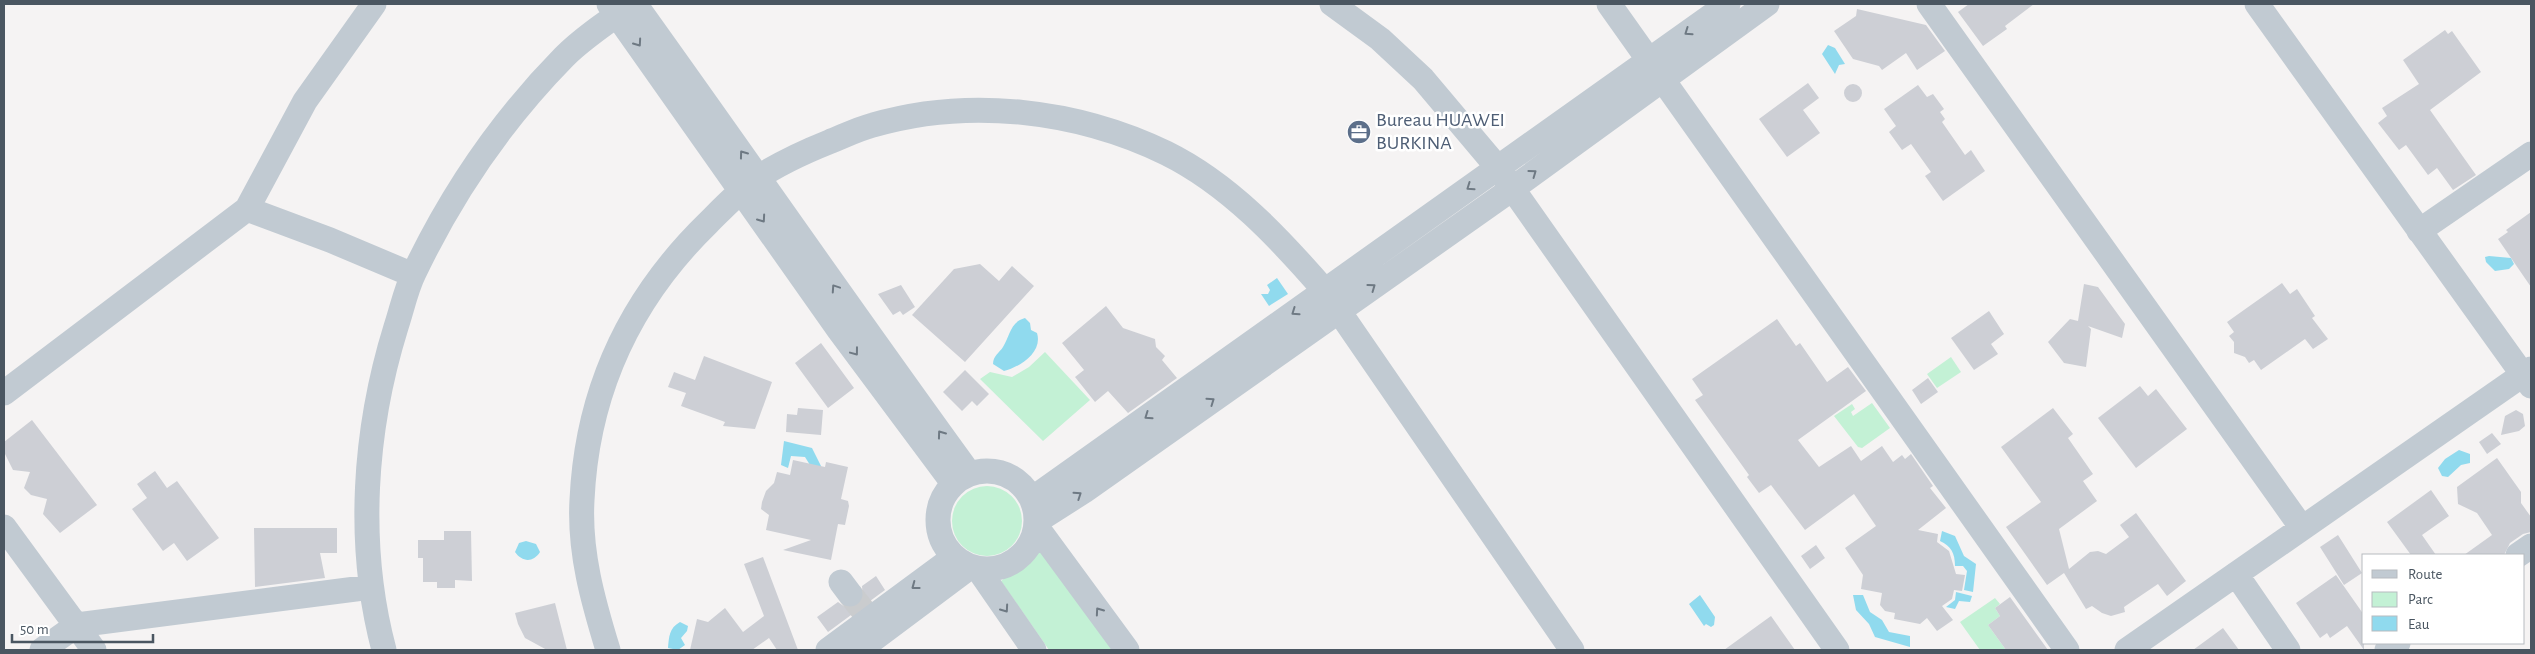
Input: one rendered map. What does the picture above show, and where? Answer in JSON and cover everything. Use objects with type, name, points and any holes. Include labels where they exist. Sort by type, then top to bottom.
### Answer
[{"type":"street","points":[[4,393],[247,209],[304,101],[374,4]]},
{"type":"street","points":[[1332,4],[1380,39],[1423,79],[1498,168],[1837,650]]},
{"type":"street","points":[[1608,4],[2067,650]]},
{"type":"street","points":[[1332,301],[1512,189],[1656,69],[1728,4]]},
{"type":"street","points":[[1035,515],[1084,491],[1332,301],[1498,168],[1656,69],[1767,4]]},
{"type":"street","points":[[1929,4],[2302,528]]},
{"type":"street","points":[[2127,650],[2302,528],[2529,377],[2419,231],[2257,4]]},
{"type":"street","points":[[384,650],[371,587],[368,459],[389,349],[413,274],[463,182],[515,110],[566,56],[624,7],[750,183],[839,330],[961,478]]},
{"type":"street","points":[[608,650],[594,604],[582,544],[582,502],[585,462],[596,405],[617,350],[646,295],[695,236],[750,183],[808,150],[872,125],[926,114],[996,110],[1073,120],[1119,133],[1168,154],[1226,192],[1283,242],[1332,301],[1572,650]]},
{"type":"street","points":[[2419,231],[2531,154]]},
{"type":"street","points":[[247,209],[413,274]]},
{"type":"street","points":[[1034,650],[967,564],[941,538],[937,518],[942,499],[961,478],[988,470],[1006,474],[1021,484],[1035,515],[1127,650]]},
{"type":"street","points":[[828,650],[856,602],[967,564],[995,569],[1011,563],[1024,553],[1033,538],[1035,515]]},
{"type":"street","points":[[4,527],[94,650]]},
{"type":"street","points":[[2519,554],[2531,546]]},
{"type":"street","points":[[859,650],[967,564]]},
{"type":"street","points":[[2236,574],[2288,650]]},
{"type":"street","points":[[42,650],[77,625],[371,587]]},
{"type":"green space","points":[[1045,352],[1090,400],[1043,441],[980,379],[990,372],[1012,377],[1029,367]]},
{"type":"green space","points":[[1951,357],[1961,372],[1937,388],[1927,374]]},
{"type":"green space","points":[[1872,403],[1890,428],[1862,448],[1858,447],[1834,416],[1852,404],[1855,409],[1851,412],[1853,416]]},
{"type":"green space","points":[[987,486],[1006,492],[1016,502],[1022,521],[1016,540],[1006,550],[987,556],[968,550],[958,540],[952,521],[958,502],[968,492]]},
{"type":"green space","points":[[1046,546],[1121,650],[1049,650],[1001,581]]},
{"type":"green space","points":[[1995,598],[2000,604],[1995,608],[2000,616],[1988,625],[2006,650],[1980,650],[1960,622]]},
{"type":"water","points":[[1828,45],[1835,48],[1845,64],[1839,65],[1835,74],[1822,54]]},
{"type":"water","points":[[2485,257],[2511,258],[2514,264],[2509,269],[2495,271],[2486,262]]},
{"type":"water","points":[[1277,278],[1288,294],[1269,306],[1261,294],[1268,294],[1270,290],[1267,285]]},
{"type":"water","points":[[1025,318],[1030,323],[1031,330],[1037,333],[1037,346],[1029,358],[1017,366],[1004,371],[993,364],[994,359],[1003,347],[1013,326]]},
{"type":"water","points":[[784,441],[812,448],[821,466],[819,472],[810,465],[805,457],[791,456],[788,468],[781,465]]},
{"type":"water","points":[[2459,450],[2470,454],[2470,463],[2461,465],[2448,477],[2442,476],[2438,468],[2445,459]]},
{"type":"water","points":[[1942,531],[1955,536],[1964,556],[1976,564],[1973,592],[1964,590],[1967,571],[1963,566],[1955,566],[1952,550],[1940,541]]},
{"type":"water","points":[[526,541],[536,544],[540,552],[534,558],[528,560],[521,558],[515,552],[519,543]]},
{"type":"water","points":[[1956,592],[1972,596],[1970,602],[1959,601],[1955,609],[1946,607],[1955,600]]},
{"type":"water","points":[[1700,595],[1715,617],[1714,625],[1711,627],[1706,624],[1704,626],[1689,604]]},
{"type":"water","points":[[1853,595],[1863,595],[1870,612],[1882,620],[1889,632],[1910,636],[1910,647],[1875,637],[1869,624],[1856,610]]},
{"type":"water","points":[[680,622],[688,626],[687,631],[681,638],[685,645],[678,650],[668,648],[672,630]]},
{"type":"building","points":[[1969,4],[2034,4],[2005,26],[2007,29],[1983,46],[1958,12]]},
{"type":"building","points":[[1857,9],[1926,25],[1945,51],[1917,70],[1906,53],[1882,70],[1879,66],[1853,59],[1834,31],[1856,16]]},
{"type":"building","points":[[2445,30],[2448,34],[2452,31],[2481,72],[2430,110],[2476,175],[2453,190],[2437,168],[2428,175],[2406,145],[2399,150],[2378,123],[2387,116],[2382,108],[2419,84],[2403,60]]},
{"type":"building","points":[[1808,83],[1819,98],[1803,110],[1820,133],[1787,157],[1759,119]]},
{"type":"building","points":[[1853,84],[1859,87],[1862,93],[1859,99],[1853,102],[1847,99],[1844,93],[1847,87]]},
{"type":"building","points":[[1918,85],[1927,97],[1933,94],[1944,109],[1940,112],[1945,119],[1942,122],[1965,155],[1971,150],[1985,171],[1943,201],[1925,176],[1931,172],[1911,144],[1902,150],[1889,132],[1896,126],[1884,109]]},
{"type":"building","points":[[2531,212],[2531,287],[2498,239],[2508,232],[2506,230]]},
{"type":"building","points":[[980,264],[999,281],[1012,266],[1034,286],[965,362],[912,315],[954,269]]},
{"type":"building","points":[[2282,283],[2290,294],[2297,289],[2315,316],[2312,318],[2328,339],[2313,349],[2305,339],[2261,370],[2254,360],[2249,363],[2245,357],[2234,353],[2234,342],[2229,336],[2234,332],[2227,322]]},
{"type":"building","points":[[2084,284],[2098,287],[2125,324],[2122,338],[2088,326],[2091,329],[2086,367],[2064,363],[2048,342],[2070,319],[2078,321]]},
{"type":"building","points":[[901,285],[915,307],[903,315],[900,311],[893,315],[878,294]]},
{"type":"building","points":[[1106,306],[1123,328],[1155,339],[1156,347],[1165,356],[1162,360],[1177,378],[1128,413],[1108,391],[1095,402],[1075,377],[1084,370],[1062,343]]},
{"type":"building","points":[[1989,311],[2004,334],[1991,344],[1998,354],[1974,370],[1951,338]]},
{"type":"building","points":[[1777,319],[1796,346],[1800,343],[1827,382],[1848,367],[1866,391],[1798,440],[1819,467],[1851,446],[1861,461],[1882,446],[1893,462],[1902,455],[1905,459],[1911,454],[1933,486],[1930,488],[1946,508],[1918,530],[1938,534],[1937,542],[1949,551],[1956,574],[1965,575],[1962,591],[1954,590],[1952,599],[1942,606],[1953,620],[1937,631],[1927,618],[1920,624],[1894,619],[1895,613],[1885,611],[1880,605],[1882,593],[1861,589],[1863,575],[1845,548],[1876,526],[1854,494],[1805,530],[1771,485],[1759,493],[1747,477],[1749,475],[1695,400],[1703,395],[1692,379]]},
{"type":"building","points":[[821,343],[854,388],[828,408],[795,363]]},
{"type":"building","points":[[704,356],[772,382],[755,429],[723,426],[725,422],[681,406],[686,393],[668,387],[674,372],[695,380]]},
{"type":"building","points":[[965,370],[989,394],[977,406],[972,401],[962,411],[943,392]]},
{"type":"building","points":[[1928,378],[1938,392],[1921,404],[1912,390]]},
{"type":"building","points":[[2140,386],[2148,396],[2156,389],[2187,429],[2136,468],[2098,418]]},
{"type":"building","points":[[798,408],[823,410],[821,435],[786,432],[787,414],[797,415]]},
{"type":"building","points":[[2053,408],[2073,434],[2068,438],[2093,474],[2083,481],[2097,501],[2059,529],[2069,569],[2090,552],[2098,551],[2106,554],[2129,537],[2120,525],[2136,513],[2186,581],[2167,596],[2158,584],[2124,607],[2125,612],[2111,616],[2102,613],[2092,606],[2086,609],[2064,573],[2047,585],[2006,527],[2041,502],[2001,447]]},
{"type":"building","points":[[2516,410],[2523,414],[2525,426],[2519,431],[2501,435],[2505,416]]},
{"type":"building","points":[[32,420],[97,505],[60,533],[43,514],[47,499],[31,495],[24,488],[30,472],[13,470],[4,452],[4,442]]},
{"type":"building","points":[[2492,433],[2501,444],[2487,454],[2479,442]]},
{"type":"building","points":[[2497,458],[2521,492],[2521,503],[2531,517],[2531,532],[2523,534],[2510,543],[2504,554],[2465,554],[2492,535],[2477,513],[2458,504],[2457,487]]},
{"type":"building","points":[[793,460],[825,467],[826,462],[848,467],[841,499],[848,501],[849,506],[845,525],[838,524],[831,560],[783,550],[811,540],[766,530],[769,515],[761,509],[766,491],[774,483],[777,472],[790,475]]},
{"type":"building","points":[[155,471],[167,488],[177,481],[219,538],[187,561],[174,543],[163,551],[132,509],[147,498],[137,484]]},
{"type":"building","points":[[2431,490],[2449,516],[2422,535],[2435,554],[2410,554],[2387,522]]},
{"type":"building","points":[[254,528],[337,528],[337,553],[320,553],[325,578],[255,587]]},
{"type":"building","points":[[444,531],[471,531],[472,581],[455,580],[455,588],[437,588],[437,582],[423,582],[423,558],[418,558],[418,540],[444,540]]},
{"type":"building","points":[[2338,535],[2362,573],[2344,585],[2320,547]]},
{"type":"building","points":[[1816,545],[1825,558],[1810,569],[1801,556]]},
{"type":"building","points":[[763,557],[798,650],[777,650],[769,638],[752,650],[690,650],[697,619],[708,622],[725,608],[743,632],[764,616],[744,564]]},
{"type":"building","points":[[2336,575],[2362,612],[2362,644],[2364,644],[2364,650],[2347,626],[2330,638],[2327,633],[2320,638],[2296,603]]},
{"type":"building","points":[[876,576],[885,590],[828,632],[817,617],[838,602],[845,607],[858,606],[863,599],[862,586]]},
{"type":"building","points":[[2010,597],[2048,650],[2006,650],[1988,625],[2000,616],[1995,608]]},
{"type":"building","points":[[555,603],[567,650],[547,650],[525,638],[515,613]]},
{"type":"building","points":[[1771,616],[1795,650],[1724,650]]},
{"type":"building","points":[[2223,628],[2239,650],[2193,650]]},
{"type":"tunnel","points":[[850,594],[865,613]]},
{"type":"place","name":"Bureau HUAWEI BURKINA","points":[[1359,132]]}]
